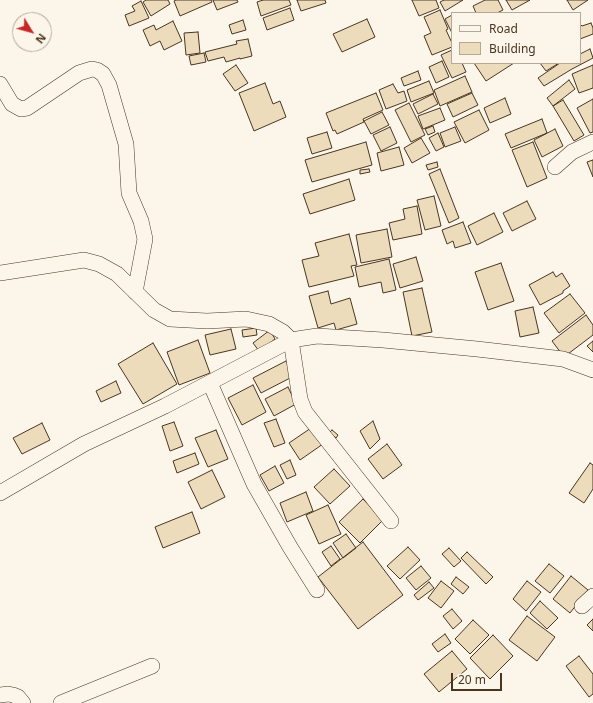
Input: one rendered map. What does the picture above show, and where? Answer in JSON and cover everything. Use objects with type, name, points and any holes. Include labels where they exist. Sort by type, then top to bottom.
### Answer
[{"type":"street","points":[[0,84],[12,104],[21,109],[27,108],[79,73],[92,69],[103,74],[109,85],[126,144],[129,194],[141,221],[144,240],[135,292]]},
{"type":"street","points":[[555,166],[572,152],[593,142]]},
{"type":"street","points":[[0,273],[84,260],[99,264],[117,274],[154,310],[170,319],[181,321],[246,319],[269,324],[283,332],[291,340],[300,399],[305,412],[391,521]]},
{"type":"street","points":[[0,494],[84,444],[165,406],[291,340],[317,336],[477,348],[563,359],[593,370]]},
{"type":"street","points":[[210,383],[254,484],[290,547],[317,590]]},
{"type":"street","points":[[61,703],[152,666]]},
{"type":"street","points":[[0,695],[13,695],[18,697],[23,703]]},
{"type":"building","points":[[146,0],[168,0],[170,4],[151,16],[143,2]]},
{"type":"building","points":[[211,0],[212,2],[180,16],[174,1]]},
{"type":"building","points":[[213,0],[237,0],[238,2],[217,10]]},
{"type":"building","points":[[263,0],[289,0],[291,5],[261,16],[257,2]]},
{"type":"building","points":[[297,0],[325,0],[326,3],[301,11]]},
{"type":"building","points":[[412,0],[436,0],[439,8],[419,16]]},
{"type":"building","points":[[444,0],[463,0],[445,11],[440,2]]},
{"type":"building","points":[[485,0],[498,0],[503,10],[499,12],[476,12],[473,6]]},
{"type":"building","points":[[506,0],[530,0],[512,10]]},
{"type":"building","points":[[567,0],[588,0],[573,10]]},
{"type":"building","points":[[141,1],[149,18],[129,26],[125,15],[135,11],[132,6]]},
{"type":"building","points":[[290,8],[294,20],[267,30],[263,18]]},
{"type":"building","points":[[440,10],[448,29],[446,30],[451,41],[451,47],[432,55],[424,36],[431,33],[424,17]]},
{"type":"building","points":[[451,16],[451,31],[445,19]]},
{"type":"building","points":[[367,19],[375,37],[342,52],[333,34]]},
{"type":"building","points":[[243,20],[246,30],[232,34],[229,25]]},
{"type":"building","points":[[173,21],[182,41],[164,50],[160,41],[150,46],[143,30],[154,25],[156,30]]},
{"type":"building","points":[[591,23],[593,34],[581,39],[581,25]]},
{"type":"building","points":[[198,32],[200,53],[186,55],[184,33]]},
{"type":"building","points":[[248,39],[252,56],[226,62],[224,57],[208,61],[205,52],[237,44],[236,41]]},
{"type":"building","points":[[590,49],[593,58],[544,86],[538,78],[559,64],[581,64],[581,54]]},
{"type":"building","points":[[451,50],[451,64],[462,64],[466,72],[452,78],[441,55]]},
{"type":"building","points":[[204,53],[206,62],[191,65],[189,56]]},
{"type":"building","points":[[442,61],[449,77],[436,83],[429,67]]},
{"type":"building","points":[[475,64],[512,64],[486,81]]},
{"type":"building","points":[[541,64],[557,64],[546,71]]},
{"type":"building","points":[[236,65],[248,83],[235,91],[223,74]]},
{"type":"building","points":[[593,65],[593,88],[579,93],[572,74]]},
{"type":"building","points":[[418,71],[421,80],[404,86],[401,78]]},
{"type":"building","points":[[465,76],[472,92],[440,106],[434,90]]},
{"type":"building","points":[[569,80],[575,89],[553,106],[547,98]]},
{"type":"building","points":[[429,81],[434,93],[411,102],[407,90]]},
{"type":"building","points":[[265,83],[273,104],[280,101],[286,117],[254,131],[239,93]]},
{"type":"building","points":[[393,84],[398,93],[404,91],[407,101],[386,109],[379,90]]},
{"type":"building","points":[[376,93],[383,110],[363,119],[364,122],[337,134],[335,130],[333,131],[326,113]]},
{"type":"building","points":[[472,93],[478,105],[453,117],[447,104]]},
{"type":"building","points":[[433,94],[438,104],[418,114],[413,104]]},
{"type":"building","points":[[505,98],[511,114],[490,123],[484,108]]},
{"type":"building","points":[[593,99],[593,132],[590,133],[577,108]]},
{"type":"building","points":[[563,100],[584,135],[574,141],[553,106]]},
{"type":"building","points":[[409,103],[425,135],[411,142],[395,110]]},
{"type":"building","points":[[440,108],[445,120],[423,129],[418,116]]},
{"type":"building","points":[[479,110],[489,130],[465,143],[454,122]]},
{"type":"building","points":[[382,112],[389,125],[371,134],[364,121]]},
{"type":"building","points":[[542,119],[547,133],[511,148],[505,134]]},
{"type":"building","points":[[433,126],[435,132],[428,135],[425,129]]},
{"type":"building","points":[[390,127],[397,143],[381,151],[373,135]]},
{"type":"building","points":[[455,127],[461,141],[445,147],[440,133]]},
{"type":"building","points":[[555,129],[563,146],[542,157],[534,140]]},
{"type":"building","points":[[327,132],[332,148],[312,154],[307,138]]},
{"type":"building","points":[[438,133],[444,147],[436,151],[429,138]]},
{"type":"building","points":[[421,138],[430,153],[412,163],[404,148]]},
{"type":"building","points":[[366,142],[372,165],[312,182],[305,160]]},
{"type":"building","points":[[533,142],[547,178],[527,187],[512,150]]},
{"type":"building","points":[[399,147],[404,165],[381,171],[377,153]]},
{"type":"building","points":[[593,160],[593,177],[587,162]]},
{"type":"building","points":[[437,162],[438,167],[428,170],[426,165]]},
{"type":"building","points":[[369,169],[370,172],[360,174],[360,170]]},
{"type":"building","points":[[440,169],[459,218],[449,223],[429,174]]},
{"type":"building","points":[[349,179],[355,200],[310,214],[303,194]]},
{"type":"building","points":[[434,196],[441,226],[425,230],[417,200]]},
{"type":"building","points":[[527,201],[536,219],[512,231],[503,213]]},
{"type":"building","points":[[417,206],[422,234],[393,240],[389,223],[405,219],[403,209]]},
{"type":"building","points":[[494,213],[503,232],[477,245],[468,226]]},
{"type":"building","points":[[463,222],[471,243],[455,248],[453,241],[447,244],[442,230]]},
{"type":"building","points":[[387,229],[392,257],[361,263],[356,235]]},
{"type":"building","points":[[349,234],[357,265],[351,266],[354,276],[309,287],[302,260],[319,256],[315,243]]},
{"type":"building","points":[[416,257],[423,281],[400,288],[393,264]]},
{"type":"building","points":[[389,259],[396,290],[383,293],[381,282],[359,287],[355,267]]},
{"type":"building","points":[[501,263],[514,301],[488,310],[475,272]]},
{"type":"building","points":[[553,272],[556,277],[562,273],[570,286],[563,291],[563,293],[540,305],[529,285]]},
{"type":"building","points":[[422,288],[432,332],[412,336],[403,292]]},
{"type":"building","points":[[328,291],[331,304],[350,298],[357,324],[336,330],[334,323],[318,328],[309,296]]},
{"type":"building","points":[[570,294],[585,313],[559,333],[544,313]]},
{"type":"building","points":[[533,307],[539,333],[520,337],[515,311]]},
{"type":"building","points":[[586,315],[593,325],[593,335],[564,357],[552,341]]},
{"type":"building","points":[[256,328],[257,335],[243,337],[242,330]]},
{"type":"building","points":[[231,329],[236,349],[210,355],[205,335]]},
{"type":"building","points":[[270,330],[275,339],[259,351],[253,343]]},
{"type":"building","points":[[198,340],[210,373],[179,385],[167,352]]},
{"type":"building","points":[[593,341],[593,352],[587,346]]},
{"type":"building","points":[[153,343],[177,384],[143,404],[118,364]]},
{"type":"building","points":[[286,361],[294,376],[261,393],[253,378]]},
{"type":"building","points":[[116,381],[121,393],[101,402],[96,391]]},
{"type":"building","points":[[253,385],[266,412],[242,425],[228,398]]},
{"type":"building","points":[[288,387],[296,404],[274,416],[265,399]]},
{"type":"building","points":[[276,419],[285,443],[274,447],[264,423]]},
{"type":"building","points":[[373,421],[380,439],[370,449],[360,431]]},
{"type":"building","points":[[174,422],[183,446],[170,451],[162,426]]},
{"type":"building","points":[[42,423],[50,440],[22,454],[13,438]]},
{"type":"building","points":[[311,428],[323,444],[300,460],[289,443]]},
{"type":"building","points":[[216,430],[228,459],[208,467],[195,438]]},
{"type":"building","points":[[332,430],[338,435],[336,438],[329,433]]},
{"type":"building","points":[[387,444],[402,465],[383,479],[368,459]]},
{"type":"building","points":[[195,453],[199,464],[177,473],[173,461]]},
{"type":"building","points":[[290,460],[296,475],[287,479],[280,465]]},
{"type":"building","points":[[590,463],[593,465],[593,489],[584,503],[569,493]]},
{"type":"building","points":[[275,466],[284,483],[269,491],[260,475]]},
{"type":"building","points":[[334,469],[350,486],[330,504],[314,487]]},
{"type":"building","points":[[212,470],[225,497],[201,509],[188,482]]},
{"type":"building","points":[[306,492],[313,511],[287,522],[280,503]]},
{"type":"building","points":[[363,499],[383,520],[360,543],[339,522]]},
{"type":"building","points":[[328,505],[341,534],[319,544],[306,515]]},
{"type":"building","points":[[192,512],[200,533],[163,548],[155,527]]},
{"type":"building","points":[[346,534],[356,548],[343,558],[333,543]]},
{"type":"building","points":[[363,542],[403,595],[358,629],[318,577]]},
{"type":"building","points":[[331,546],[340,559],[331,566],[322,552]]},
{"type":"building","points":[[408,547],[420,560],[400,579],[387,566]]},
{"type":"building","points":[[449,548],[461,561],[454,567],[442,554]]},
{"type":"building","points":[[467,552],[493,577],[486,584],[461,558]]},
{"type":"building","points":[[549,564],[564,576],[550,593],[535,581]]},
{"type":"building","points":[[421,566],[431,578],[416,590],[406,578]]},
{"type":"building","points":[[571,576],[588,590],[570,613],[553,599]]},
{"type":"building","points":[[456,577],[469,587],[463,594],[451,584]]},
{"type":"building","points":[[441,581],[454,591],[441,608],[428,598]]},
{"type":"building","points":[[527,581],[541,592],[526,611],[513,599]]},
{"type":"building","points":[[429,582],[434,588],[418,600],[414,595]]},
{"type":"building","points":[[540,601],[558,618],[547,629],[530,613]]},
{"type":"building","points":[[452,609],[462,621],[453,629],[443,616]]},
{"type":"building","points":[[527,616],[555,637],[537,661],[509,640]]},
{"type":"building","points":[[593,619],[593,631],[587,625]]},
{"type":"building","points":[[473,620],[489,635],[470,654],[455,639]]},
{"type":"building","points":[[445,634],[451,643],[438,652],[432,644]]},
{"type":"building","points":[[493,635],[513,656],[490,679],[470,658]]},
{"type":"building","points":[[452,651],[467,669],[439,692],[424,674]]},
{"type":"building","points":[[579,656],[593,674],[593,694],[589,697],[566,666]]}]
